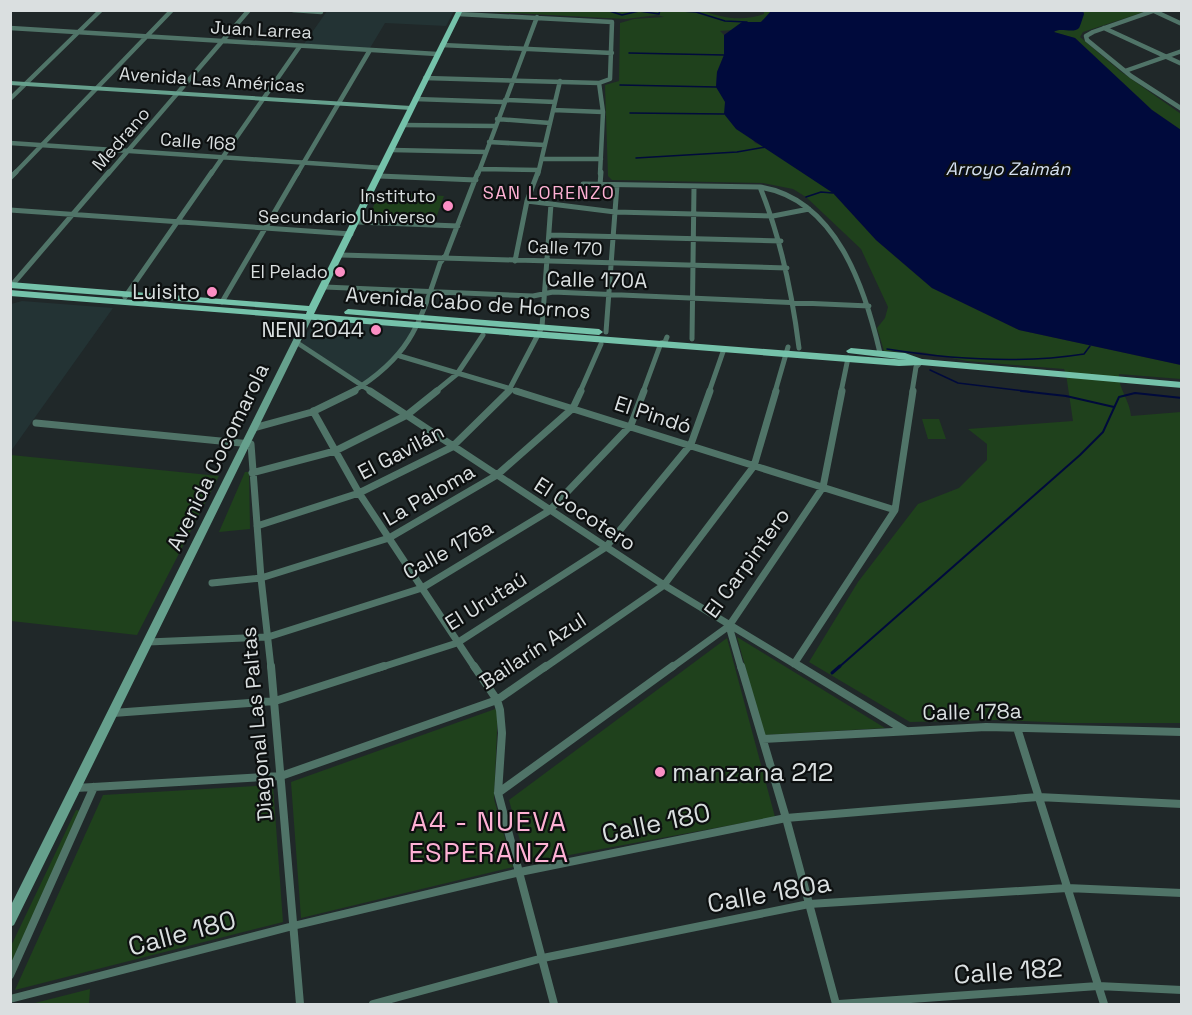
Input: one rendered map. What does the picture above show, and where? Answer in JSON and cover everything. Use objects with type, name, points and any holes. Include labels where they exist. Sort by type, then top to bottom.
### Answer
[{"type":"main road","name":"Avenida Cocomarola","points":[[10,921],[341,255],[459,12]]},
{"type":"main road","name":"Avenida Las Américas","points":[[10,83],[411,108]]},
{"type":"main road","name":"Avenida Cabo de Hornos","points":[[11,288],[419,322],[664,340],[692,339],[848,358],[921,362],[1182,385]]},
{"type":"main road","name":"Avenida Cabo de Hornos","points":[[124,298],[222,302],[311,313]]},
{"type":"main road","name":"Avenida Cabo de Hornos","points":[[540,331],[606,332],[724,349],[787,350],[799,348],[880,353],[905,356],[921,362]]},
{"type":"street","points":[[10,99],[100,10]]},
{"type":"street","points":[[10,178],[172,10]]},
{"type":"street","name":"Medrano","points":[[11,288],[249,10]]},
{"type":"street","points":[[293,10],[321,12]]},
{"type":"street","points":[[1181,108],[1125,71],[1087,40],[1086,36],[1155,11],[1182,24]]},
{"type":"street","points":[[425,78],[599,83],[610,78],[612,22],[459,12]]},
{"type":"street","points":[[254,428],[313,411],[362,387],[400,356],[419,322],[440,263],[444,259],[458,226],[511,80],[537,17]]},
{"type":"street","points":[[1104,28],[1182,64]]},
{"type":"street","name":"Juan Larrea","points":[[11,29],[437,54]]},
{"type":"street","points":[[442,45],[612,53]]},
{"type":"street","points":[[124,298],[300,46]]},
{"type":"street","points":[[222,302],[336,103],[370,50]]},
{"type":"street","points":[[1125,71],[1182,51]]},
{"type":"street","points":[[515,261],[527,201],[539,170],[560,81]]},
{"type":"street","points":[[599,83],[603,112],[600,185]]},
{"type":"street","points":[[416,99],[555,102]]},
{"type":"street","points":[[554,110],[603,112]]},
{"type":"street","points":[[497,119],[550,123]]},
{"type":"street","points":[[403,125],[494,126]]},
{"type":"street","points":[[489,142],[545,145]]},
{"type":"street","name":"Calle 168","points":[[10,144],[302,163],[476,180]]},
{"type":"street","points":[[392,150],[486,152]]},
{"type":"street","points":[[542,159],[601,159]]},
{"type":"street","points":[[480,169],[539,170]]},
{"type":"street","points":[[583,184],[760,187],[787,193],[809,209],[845,250],[869,306],[880,353]]},
{"type":"street","points":[[606,332],[617,185]]},
{"type":"street","points":[[692,339],[694,187]]},
{"type":"street","points":[[760,187],[773,216],[788,268],[799,348]]},
{"type":"street","points":[[527,201],[615,212],[773,216],[809,209]]},
{"type":"street","points":[[540,331],[551,235],[551,204]]},
{"type":"street","points":[[10,210],[351,234]]},
{"type":"street","points":[[357,222],[458,226]]},
{"type":"street","points":[[551,235],[781,241]]},
{"type":"street","name":"Calle 170","points":[[341,255],[788,268]]},
{"type":"street","name":"Calle 170A","points":[[325,287],[533,296],[553,292],[869,306]]},
{"type":"street","name":"El Gavilán","points":[[257,526],[359,493],[452,447],[511,389],[540,331]]},
{"type":"street","points":[[252,473],[335,451],[407,415],[457,374],[483,335]]},
{"type":"street","name":"Calle 176a","points":[[148,642],[268,637],[422,588],[549,511],[631,425],[664,340]]},
{"type":"street","name":"El Cocotero","points":[[296,342],[664,585],[906,731]]},
{"type":"street","name":"La Paloma","points":[[212,583],[261,578],[389,538],[497,476],[573,408],[601,344]]},
{"type":"street","name":"El Urutaú","points":[[113,713],[275,701],[457,643],[606,546],[691,444],[724,349]]},
{"type":"street","name":"Bailarín Azul","points":[[76,788],[281,776],[497,700],[664,585],[754,466],[787,350]]},
{"type":"street","name":"El Pindó","points":[[400,356],[631,425],[895,510]]},
{"type":"street","name":"El Carpintero","points":[[498,793],[729,626],[823,487],[848,358]]},
{"type":"street","points":[[794,664],[895,510],[916,367],[921,362]]},
{"type":"street","points":[[313,411],[359,493],[497,700],[502,711],[496,778],[498,793],[554,1005]]},
{"type":"street","points":[[36,423],[247,442]]},
{"type":"street","name":"Diagonal Las Paltas","points":[[247,442],[251,444],[300,1005]]},
{"type":"street","points":[[729,626],[786,818],[837,1005]]},
{"type":"street","points":[[1017,728],[1104,1005]]},
{"type":"street","name":"Calle 178a","points":[[763,739],[906,731],[1017,728],[1182,732]]},
{"type":"street","points":[[10,975],[94,787]]},
{"type":"street","name":"Calle 180","points":[[10,999],[292,926],[520,872],[786,818],[1038,797],[1182,804]]},
{"type":"street","name":"Calle 180a","points":[[373,1005],[543,958],[809,904],[1067,888],[1182,893]]},
{"type":"street","name":"Calle 182","points":[[837,1005],[1098,986],[1182,990]]},
{"type":"shaded area","points":[[327,11],[454,11],[446,26],[385,23],[370,48],[304,44]]},
{"type":"shaded area","points":[[22,301],[113,308],[11,451],[11,304]]},
{"type":"shaded area","points":[[315,320],[416,328],[397,355],[362,387],[300,344]]},
{"type":"green space","points":[[701,10],[724,17],[740,18],[764,14],[764,11],[782,11],[746,29],[720,31],[724,35],[724,55],[717,72],[716,87],[755,143],[766,147],[833,193],[876,240],[932,288],[1019,330],[1181,365],[1181,379],[1119,374],[1119,379],[1131,416],[1181,412],[1181,723],[996,720],[910,722],[809,662],[858,582],[918,504],[959,488],[987,460],[987,444],[968,429],[1073,421],[1066,374],[1064,369],[967,361],[921,352],[884,351],[877,328],[885,318],[888,307],[861,249],[806,197],[793,189],[763,183],[612,180],[608,176],[605,85],[619,81],[620,23],[634,19],[664,17],[657,15],[626,19],[474,11]]},
{"type":"green space","points":[[1083,11],[1147,11],[1083,32],[1080,37],[1120,71],[1181,114],[1181,130],[1152,110],[1075,38],[1053,32],[1058,29],[1075,30],[1084,14]]},
{"type":"green space","points":[[379,192],[444,196],[436,218],[370,215]]},
{"type":"green space","points":[[922,419],[939,419],[946,439],[928,439]]},
{"type":"green space","points":[[11,455],[219,476],[137,635],[11,621]]},
{"type":"green space","points":[[245,472],[249,472],[250,529],[219,532]]},
{"type":"green space","points":[[737,637],[885,728],[764,735]]},
{"type":"green space","points":[[727,638],[775,817],[526,863],[509,800]]},
{"type":"green space","points":[[498,708],[494,799],[513,867],[301,918],[291,782]]},
{"type":"green space","points":[[273,785],[283,922],[15,990],[103,795]]},
{"type":"green space","points":[[76,810],[83,811],[11,963],[11,946]]},
{"type":"green space","points":[[90,989],[89,1004],[31,1004]]},
{"type":"water","name":"Arroyo Zaimán","points":[[771,11],[1083,11],[1084,14],[1077,30],[1054,32],[1075,38],[1152,110],[1181,130],[1181,365],[1019,330],[932,288],[876,240],[833,193],[736,129],[724,114],[725,102],[716,87],[717,72],[724,55],[724,35],[742,22],[761,22]]},
{"type":"waterway","points":[[606,10],[622,15],[639,11],[659,14],[660,10]]},
{"type":"waterway","points":[[667,10],[696,12],[725,21],[747,22]]},
{"type":"waterway","points":[[629,53],[724,55]]},
{"type":"waterway","points":[[620,85],[716,87]]},
{"type":"waterway","points":[[630,113],[724,114]]},
{"type":"waterway","points":[[636,158],[737,152],[766,147]]},
{"type":"waterway","points":[[806,197],[821,192],[833,193]]},
{"type":"waterway","points":[[887,349],[960,358],[1036,359],[1084,354],[1090,346]]},
{"type":"waterway","points":[[930,370],[958,383],[1033,392]]},
{"type":"waterway","points":[[1021,391],[1066,396],[1114,407]]},
{"type":"waterway","points":[[838,668],[1080,455],[1103,432],[1119,397],[1135,393],[1182,398]]},
{"type":"waterway","points":[[832,673],[840,666]]},
{"type":"place","name":"Instituto Secundario Universo","points":[[448,206]]},
{"type":"place","name":"El Pelado","points":[[340,272]]},
{"type":"place","name":"Luisito","points":[[212,292]]},
{"type":"place","name":"NENI 2044","points":[[376,330]]},
{"type":"place","name":"manzana 212","points":[[660,772]]},
{"type":"district","name":"SAN LORENZO","points":[[549,193]]},
{"type":"district","name":"A4 - NUEVA ESPERANZA","points":[[489,838]]}]
